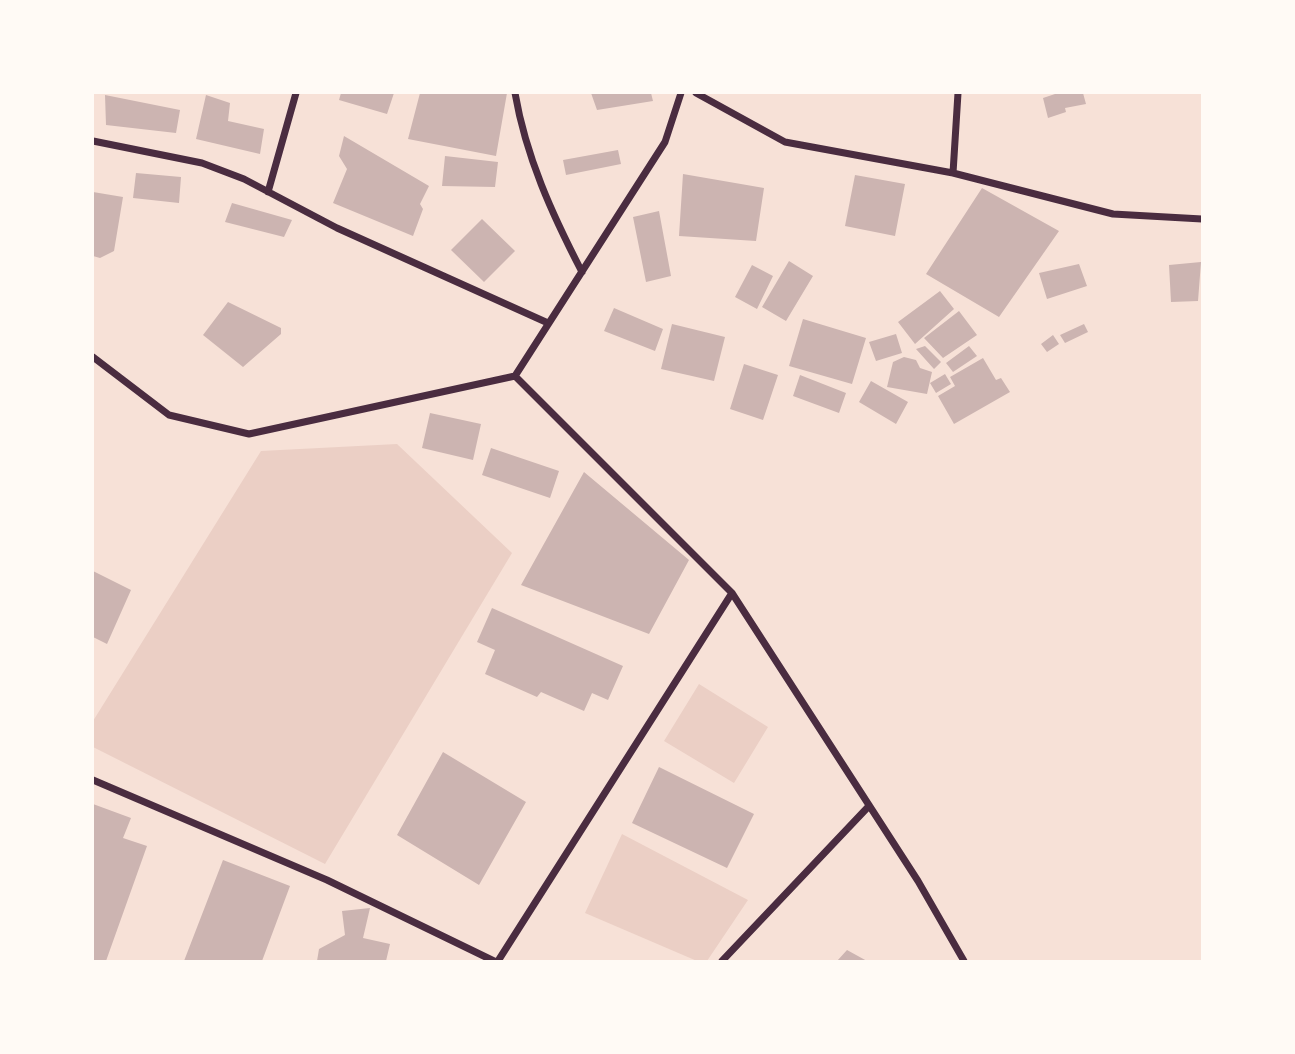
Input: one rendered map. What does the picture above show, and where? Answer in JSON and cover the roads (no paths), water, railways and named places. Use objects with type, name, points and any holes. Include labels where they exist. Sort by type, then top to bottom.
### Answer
[{"type":"street","points":[[268,192],[296,93]]},
{"type":"street","points":[[515,93],[523,136],[550,210],[582,272]]},
{"type":"street","points":[[93,357],[169,415],[249,434],[514,376],[666,142],[681,93]]},
{"type":"street","points":[[696,93],[785,142],[953,173],[1113,214],[1202,219]]},
{"type":"street","points":[[953,173],[958,93]]},
{"type":"street","points":[[93,141],[202,163],[268,192],[337,228],[548,323]]},
{"type":"street","points":[[514,376],[732,593],[918,881],[964,961]]},
{"type":"street","points":[[93,780],[327,880],[496,961],[732,593]]},
{"type":"street","points":[[722,961],[869,807]]}]
